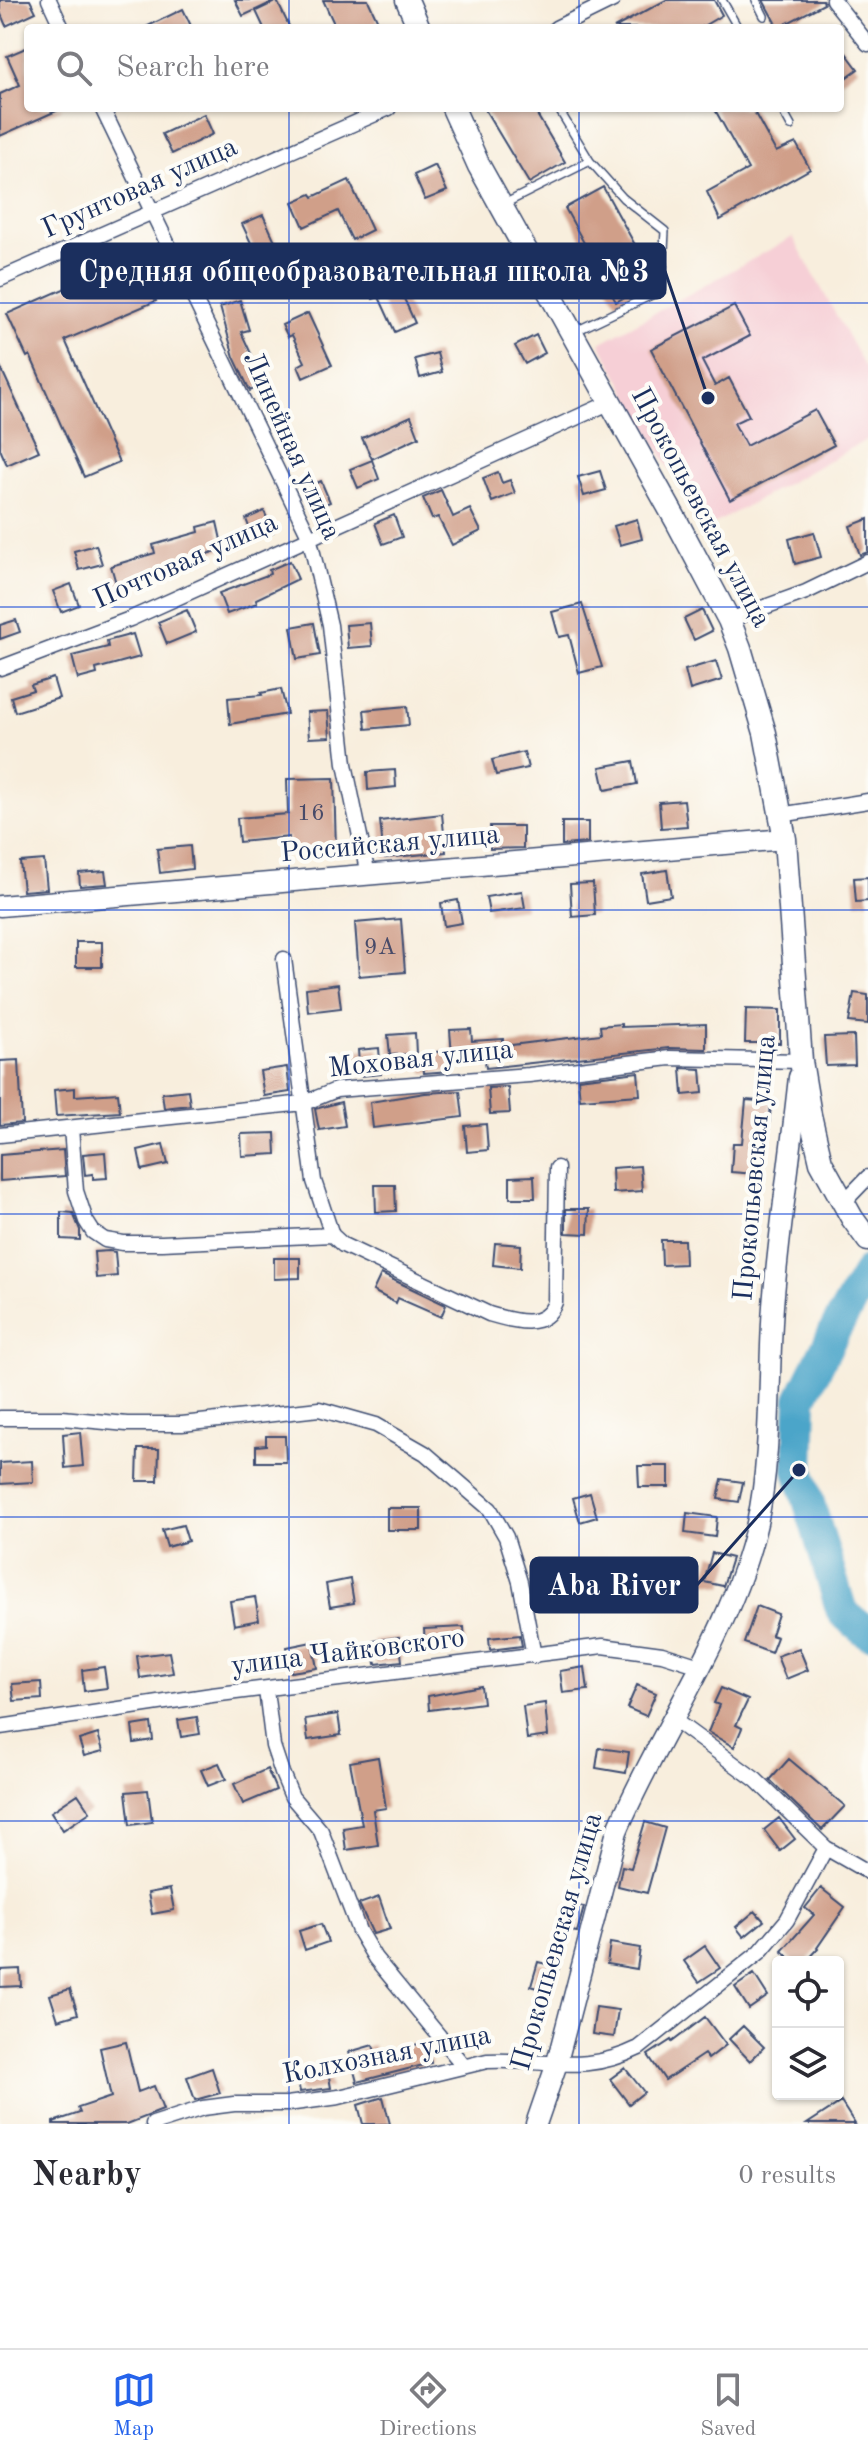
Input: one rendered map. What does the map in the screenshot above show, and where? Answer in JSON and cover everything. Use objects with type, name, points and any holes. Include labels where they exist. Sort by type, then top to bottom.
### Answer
[{"type":"main road","points":[[407,0],[417,24]]},
{"type":"main road","name":"Прокопьевская улица","points":[[455,112],[479,166],[611,402],[729,620],[740,648],[765,733],[785,839],[801,1061],[773,1305],[764,1465],[757,1522],[725,1618],[636,1788],[617,1831],[556,2066],[536,2124]]},
{"type":"main road","name":"Российская улица","points":[[0,906],[785,839]]},
{"type":"main road","points":[[801,1061],[821,1162],[868,1240]]},
{"type":"street","points":[[49,0],[60,24]]},
{"type":"street","points":[[564,24],[613,0]]},
{"type":"street","points":[[833,0],[868,44]]},
{"type":"street","name":"Линейная улица","points":[[104,112],[309,536],[330,625],[345,764],[368,875]]},
{"type":"street","name":"Грунтовая улица","points":[[0,279],[380,112]]},
{"type":"street","name":"Почтовая улица","points":[[0,668],[130,619],[611,402]]},
{"type":"street","points":[[729,620],[806,592],[868,562]]},
{"type":"street","points":[[780,815],[868,801]]},
{"type":"street","points":[[284,959],[314,1181],[332,1235],[343,1245],[489,1314],[510,1320],[543,1320],[552,1312],[555,1302],[557,1168]]},
{"type":"street","name":"Моховая улица","points":[[0,1135],[304,1103],[336,1090],[529,1075],[670,1058],[801,1061]]},
{"type":"street","points":[[71,1128],[76,1191],[86,1221],[93,1232],[105,1240],[162,1243],[332,1235]]},
{"type":"street","points":[[848,1211],[868,1177]]},
{"type":"street","points":[[0,1418],[182,1424],[319,1409],[376,1425],[425,1453],[490,1509],[506,1537],[520,1582],[534,1656]]},
{"type":"street","name":"улица Чайковского","points":[[0,1727],[212,1695],[603,1646],[662,1654],[700,1666]]},
{"type":"street","points":[[266,1690],[273,1746],[282,1773],[292,1797],[321,1831],[359,1931],[375,1958],[463,2065]]},
{"type":"street","points":[[674,1720],[756,1780],[826,1848],[868,1872]]},
{"type":"street","name":"Колхозная улица","points":[[153,2124],[203,2108],[234,2104],[287,2104],[339,2097],[463,2065],[510,2060],[556,2066],[607,2061],[639,2048],[760,1952],[787,1920],[826,1848]]},
{"type":"lane","points":[[722,0],[736,24]]},
{"type":"lane","points":[[756,0],[764,16]]},
{"type":"lane","points":[[560,112],[590,161],[623,198],[665,231],[662,290],[572,333]]},
{"type":"lane","points":[[783,112],[791,126]]},
{"type":"lane","points":[[501,206],[590,161]]},
{"type":"shaded area","points":[[793,237],[868,373],[868,439],[703,530],[600,343]]},
{"type":"building","points":[[0,0],[30,0],[36,12],[6,26],[0,12]]},
{"type":"building","points":[[235,0],[277,0],[243,16]]},
{"type":"building","points":[[323,0],[368,0],[379,24],[334,24]]},
{"type":"building","points":[[666,0],[714,0],[722,15],[707,24],[621,24]]},
{"type":"building","points":[[763,0],[823,0],[824,4],[786,24],[776,24]]},
{"type":"building","points":[[277,1],[288,24],[262,24],[256,11]]},
{"type":"building","points":[[183,9],[190,24],[152,24]]},
{"type":"building","points":[[24,49],[24,112],[54,112],[0,136],[0,94],[20,85],[7,56]]},
{"type":"building","points":[[844,50],[858,69],[844,79]]},
{"type":"building","points":[[486,112],[535,112],[565,162],[529,183]]},
{"type":"building","points":[[716,112],[754,112],[776,152],[796,143],[810,169],[720,220],[707,192],[748,169]]},
{"type":"building","points":[[204,114],[213,134],[172,154],[162,134]]},
{"type":"building","points":[[435,165],[447,191],[425,200],[414,175]]},
{"type":"building","points":[[349,180],[372,230],[352,240],[338,211],[304,227],[293,202],[311,194],[313,197]]},
{"type":"building","points":[[603,187],[655,281],[616,302],[565,208]]},
{"type":"building","points":[[263,215],[281,254],[261,264],[242,224]]},
{"type":"building","points":[[136,257],[156,301],[65,340],[119,462],[84,477],[30,355],[27,357],[7,314]]},
{"type":"building","points":[[393,274],[415,323],[395,332],[379,297],[373,299],[367,285]]},
{"type":"building","points":[[240,300],[249,330],[241,332],[265,384],[250,391],[234,357],[220,307]]},
{"type":"building","points":[[734,306],[750,336],[702,361],[715,386],[729,378],[749,416],[734,423],[746,446],[815,410],[834,445],[730,500],[651,349]]},
{"type":"building","points":[[308,313],[332,365],[303,378],[298,366],[305,362],[292,335],[288,337],[282,325]]},
{"type":"building","points":[[536,335],[545,353],[525,364],[515,346]]},
{"type":"building","points":[[437,353],[442,372],[420,378],[415,359]]},
{"type":"building","points":[[0,366],[39,451],[7,465],[0,449]]},
{"type":"building","points":[[411,416],[419,437],[372,459],[362,438]]},
{"type":"building","points":[[372,460],[379,479],[358,488],[350,469]]},
{"type":"building","points":[[600,471],[606,490],[584,496],[578,477]]},
{"type":"building","points":[[498,472],[502,483],[510,480],[515,493],[492,502],[483,478]]},
{"type":"building","points":[[321,481],[330,502],[312,510],[302,489]]},
{"type":"building","points":[[441,490],[453,517],[470,509],[481,531],[452,545],[438,517],[432,519],[423,498]]},
{"type":"building","points":[[264,511],[273,532],[254,540],[246,519]]},
{"type":"building","points":[[394,515],[402,537],[383,544],[375,523]]},
{"type":"building","points":[[637,519],[642,539],[620,545],[614,526]]},
{"type":"building","points":[[868,519],[868,552],[860,555],[850,526]]},
{"type":"building","points":[[217,522],[223,549],[149,572],[151,577],[117,587],[111,566],[155,553],[153,545],[199,532],[198,527]]},
{"type":"building","points":[[814,532],[821,557],[795,564],[789,539]]},
{"type":"building","points":[[96,545],[102,564],[79,570],[74,551]]},
{"type":"building","points":[[290,561],[298,579],[256,599],[257,603],[227,614],[219,593],[270,574],[269,570]]},
{"type":"building","points":[[71,584],[79,605],[61,612],[53,591]]},
{"type":"building","points":[[582,604],[602,667],[579,673],[569,635],[559,637],[552,612]]},
{"type":"building","points":[[187,610],[196,632],[167,644],[158,622]]},
{"type":"building","points":[[702,610],[712,631],[694,640],[684,619]]},
{"type":"building","points":[[16,620],[20,632],[0,639],[0,625]]},
{"type":"building","points":[[314,623],[320,655],[297,659],[291,627]]},
{"type":"building","points":[[370,623],[372,646],[348,648],[346,625]]},
{"type":"building","points":[[133,634],[140,657],[96,669],[97,674],[78,679],[72,656],[108,647],[107,641]]},
{"type":"building","points":[[716,661],[722,680],[690,690],[685,670]]},
{"type":"building","points":[[53,678],[59,698],[15,712],[11,697],[33,690],[31,685]]},
{"type":"building","points":[[281,689],[287,714],[230,724],[228,698],[262,695]]},
{"type":"building","points":[[407,706],[409,725],[366,729],[364,710]]},
{"type":"building","points":[[328,711],[330,737],[309,738],[307,712]]},
{"type":"building","points":[[524,752],[528,768],[496,775],[492,760]]},
{"type":"building","points":[[633,761],[637,784],[605,790],[600,767]]},
{"type":"building","points":[[395,770],[396,787],[368,790],[367,772]]},
{"type":"building","points":[[334,778],[336,850],[289,851],[289,837],[239,842],[237,818],[288,814],[287,779]]},
{"type":"building","points":[[684,800],[687,826],[661,828],[659,802]]},
{"type":"building","points":[[442,814],[446,852],[384,858],[380,821]]},
{"type":"building","points":[[562,822],[588,822],[588,843],[562,845]]},
{"type":"building","points":[[490,826],[523,826],[523,848],[490,849]]},
{"type":"building","points":[[190,846],[192,869],[160,873],[157,849]]},
{"type":"building","points":[[44,860],[47,889],[23,891],[20,862]]},
{"type":"building","points":[[667,870],[671,896],[646,900],[642,874]]},
{"type":"building","points":[[105,871],[107,884],[80,886],[79,873]]},
{"type":"building","points":[[868,877],[868,901],[856,902],[854,878]]},
{"type":"building","points":[[593,883],[595,915],[572,917],[570,884]]},
{"type":"building","points":[[522,891],[525,908],[489,913],[486,897]]},
{"type":"building","points":[[458,900],[462,923],[444,926],[441,903]]},
{"type":"building","points":[[401,919],[405,972],[359,976],[355,923]]},
{"type":"building","points":[[76,942],[102,942],[102,967],[76,967]]},
{"type":"building","points":[[338,984],[341,1008],[308,1012],[306,988]]},
{"type":"building","points":[[854,993],[868,995],[868,1024],[849,1022]]},
{"type":"building","points":[[746,1009],[780,1010],[780,1043],[745,1043]]},
{"type":"building","points":[[621,1024],[621,1027],[706,1024],[706,1049],[669,1048],[486,1068],[484,1054],[452,1056],[450,1030],[471,1029],[472,1041],[503,1039],[503,1046],[601,1034],[600,1026]]},
{"type":"building","points":[[415,1033],[416,1054],[390,1055],[388,1035]]},
{"type":"building","points":[[854,1036],[855,1065],[826,1066],[824,1037]]},
{"type":"building","points":[[379,1048],[381,1074],[360,1076],[358,1050]]},
{"type":"building","points":[[449,1051],[450,1071],[424,1073],[422,1053]]},
{"type":"building","points":[[19,1060],[22,1123],[0,1125],[0,1061]]},
{"type":"building","points":[[287,1067],[290,1092],[264,1096],[260,1071]]},
{"type":"building","points":[[681,1068],[701,1069],[703,1093],[683,1095]]},
{"type":"building","points":[[638,1072],[640,1095],[580,1099],[578,1079]]},
{"type":"building","points":[[508,1087],[510,1113],[490,1114],[488,1088]]},
{"type":"building","points":[[75,1088],[75,1096],[118,1093],[120,1112],[56,1116],[54,1090]]},
{"type":"building","points":[[188,1090],[190,1105],[164,1108],[162,1093]]},
{"type":"building","points":[[460,1091],[463,1117],[373,1128],[370,1102]]},
{"type":"building","points":[[746,1100],[771,1102],[769,1131],[760,1131],[756,1174],[731,1172],[733,1143],[742,1143]]},
{"type":"building","points":[[341,1102],[345,1126],[319,1130],[315,1109]]},
{"type":"building","points":[[486,1124],[488,1150],[467,1152],[465,1126]]},
{"type":"building","points":[[275,1133],[276,1154],[242,1156],[241,1134]]},
{"type":"building","points":[[163,1144],[168,1164],[142,1170],[138,1150]]},
{"type":"building","points":[[63,1150],[65,1176],[0,1181],[0,1155]]},
{"type":"building","points":[[105,1152],[107,1178],[93,1179],[93,1174],[85,1175],[83,1154]]},
{"type":"building","points":[[640,1166],[642,1191],[613,1193],[612,1168]]},
{"type":"building","points":[[534,1176],[535,1198],[510,1198],[510,1177]]},
{"type":"building","points":[[375,1185],[395,1185],[396,1211],[376,1212]]},
{"type":"building","points":[[566,1209],[589,1209],[588,1234],[566,1233]]},
{"type":"building","points":[[61,1212],[73,1213],[80,1230],[80,1240],[61,1239]]},
{"type":"building","points":[[661,1240],[684,1240],[685,1264],[662,1265]]},
{"type":"building","points":[[495,1243],[521,1245],[520,1268],[493,1265]]},
{"type":"building","points":[[94,1252],[115,1252],[117,1276],[96,1278]]},
{"type":"building","points":[[274,1258],[300,1258],[300,1278],[274,1279]]},
{"type":"building","points":[[381,1274],[446,1305],[441,1317],[398,1298],[396,1303],[373,1291]]},
{"type":"building","points":[[80,1432],[83,1466],[65,1468],[63,1434]]},
{"type":"building","points":[[266,1436],[285,1436],[286,1462],[256,1462],[256,1446],[266,1445]]},
{"type":"building","points":[[138,1449],[159,1449],[158,1481],[137,1481]]},
{"type":"building","points":[[32,1461],[33,1482],[0,1484],[0,1463]]},
{"type":"building","points":[[638,1466],[669,1466],[669,1487],[639,1487]]},
{"type":"building","points":[[722,1479],[743,1482],[739,1502],[718,1499]]},
{"type":"building","points":[[590,1493],[597,1517],[580,1522],[573,1498]]},
{"type":"building","points":[[387,1508],[421,1508],[421,1530],[387,1530]]},
{"type":"building","points":[[687,1513],[717,1517],[715,1537],[685,1533]]},
{"type":"building","points":[[183,1525],[188,1541],[167,1547],[162,1530]]},
{"type":"building","points":[[712,1553],[732,1558],[723,1586],[704,1582]]},
{"type":"building","points":[[350,1579],[354,1603],[330,1607],[326,1584]]},
{"type":"building","points":[[255,1597],[259,1620],[234,1625],[230,1601]]},
{"type":"building","points":[[757,1606],[778,1614],[771,1635],[777,1637],[771,1653],[744,1643]]},
{"type":"building","points":[[464,1627],[465,1643],[425,1646],[424,1629]]},
{"type":"building","points":[[520,1635],[522,1646],[490,1650],[489,1638]]},
{"type":"building","points":[[399,1637],[402,1661],[376,1664],[373,1641]]},
{"type":"building","points":[[312,1642],[317,1668],[291,1672],[287,1647]]},
{"type":"building","points":[[799,1648],[808,1670],[786,1679],[777,1656]]},
{"type":"building","points":[[169,1652],[173,1673],[140,1678],[137,1656]]},
{"type":"building","points":[[104,1667],[107,1688],[84,1691],[82,1670]]},
{"type":"building","points":[[585,1667],[588,1690],[563,1693],[560,1671]]},
{"type":"building","points":[[41,1682],[42,1699],[14,1701],[12,1684]]},
{"type":"building","points":[[637,1685],[656,1693],[646,1716],[627,1708]]},
{"type":"building","points":[[481,1686],[483,1703],[429,1710],[428,1696]]},
{"type":"building","points":[[721,1688],[748,1700],[736,1725],[742,1728],[734,1747],[708,1732],[719,1705],[714,1703]]},
{"type":"building","points":[[545,1703],[548,1736],[527,1739],[523,1706]]},
{"type":"building","points":[[338,1714],[341,1735],[308,1740],[305,1719]]},
{"type":"building","points":[[197,1717],[200,1734],[181,1737],[178,1720]]},
{"type":"building","points":[[151,1723],[153,1740],[134,1743],[132,1726]]},
{"type":"building","points":[[98,1734],[103,1751],[84,1756],[79,1740]]},
{"type":"building","points":[[599,1748],[629,1752],[626,1773],[596,1768]]},
{"type":"building","points":[[378,1757],[386,1808],[373,1810],[378,1845],[346,1850],[343,1828],[362,1825],[350,1762]]},
{"type":"building","points":[[789,1759],[845,1806],[822,1830],[770,1780]]},
{"type":"building","points":[[219,1763],[226,1779],[208,1786],[201,1770]]},
{"type":"building","points":[[267,1769],[276,1790],[243,1804],[234,1784]]},
{"type":"building","points":[[148,1790],[152,1822],[130,1825],[126,1792]]},
{"type":"building","points":[[78,1794],[90,1812],[63,1830],[51,1812]]},
{"type":"building","points":[[779,1818],[795,1839],[780,1851],[764,1830]]},
{"type":"building","points":[[645,1822],[665,1828],[647,1893],[618,1886],[622,1866],[631,1868]]},
{"type":"building","points":[[821,1888],[845,1907],[812,1956],[787,1956],[782,1951],[814,1915],[805,1908]]},
{"type":"building","points":[[170,1889],[174,1910],[152,1914],[148,1893]]},
{"type":"building","points":[[379,1897],[390,1929],[373,1934],[359,1904]]},
{"type":"building","points":[[565,1904],[584,1907],[577,1932],[561,1929]]},
{"type":"building","points":[[755,1911],[764,1921],[744,1937],[736,1927]]},
{"type":"building","points":[[321,1924],[328,1942],[305,1950],[299,1931]]},
{"type":"building","points":[[610,1943],[640,1948],[637,1969],[607,1964]]},
{"type":"building","points":[[705,1946],[720,1968],[699,1982],[684,1961]]},
{"type":"building","points":[[538,1962],[559,1967],[552,1992],[531,1986]]},
{"type":"building","points":[[20,1969],[21,1986],[0,1987],[0,1970]]},
{"type":"building","points":[[754,1974],[768,1996],[749,2009],[735,1987]]},
{"type":"building","points":[[70,1989],[78,2014],[58,2020],[50,1995]]},
{"type":"building","points":[[596,2007],[618,2010],[614,2037],[592,2034]]},
{"type":"building","points":[[705,2017],[726,2045],[708,2059],[704,2054],[665,2080],[648,2055],[672,2042]]},
{"type":"building","points":[[743,2026],[764,2047],[750,2061],[729,2039]]},
{"type":"building","points":[[126,2042],[138,2092],[154,2086],[163,2110],[127,2124],[53,2124],[80,2113],[78,2108],[111,2097],[100,2048]]},
{"type":"building","points":[[425,2042],[431,2063],[357,2082],[349,2052],[373,2045],[376,2056]]},
{"type":"building","points":[[212,2068],[220,2093],[195,2100],[187,2077]]},
{"type":"building","points":[[625,2068],[644,2092],[629,2104],[610,2079]]},
{"type":"building","points":[[328,2071],[331,2088],[300,2092],[297,2076]]},
{"type":"building","points":[[383,2097],[390,2124],[363,2124],[358,2105]]},
{"type":"building","points":[[841,2102],[855,2124],[807,2124]]},
{"type":"waterway","points":[[868,1272],[801,1399],[799,1470],[842,1612],[868,1633]]},
{"type":"place","name":"Средняя общеобразовательная школа №3","points":[[708,398]]},
{"type":"place","name":"Aba River","points":[[799,1470]]}]
